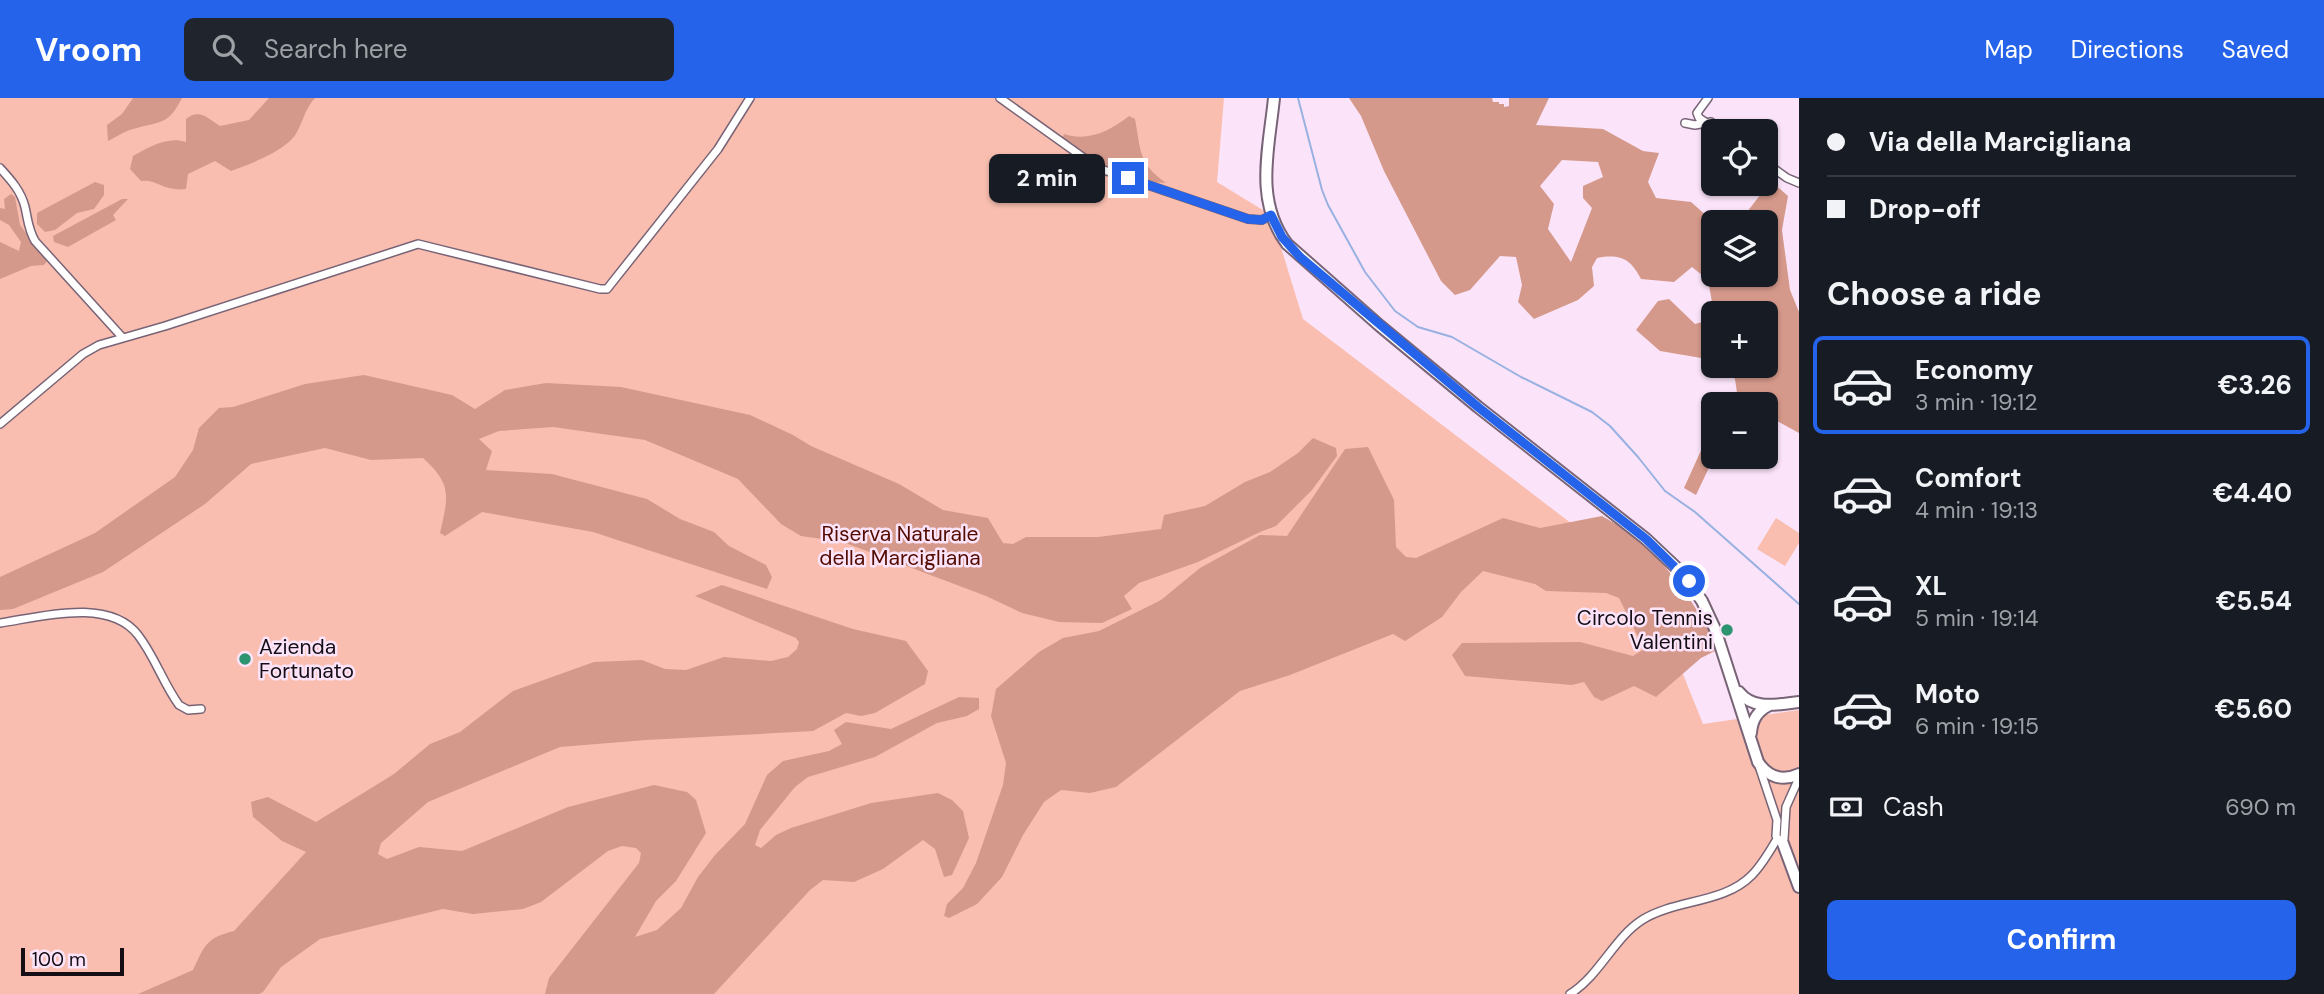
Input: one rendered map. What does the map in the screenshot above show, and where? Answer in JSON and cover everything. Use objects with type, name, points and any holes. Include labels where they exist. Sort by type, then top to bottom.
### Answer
[{"type":"street","points":[[0,424],[83,354],[99,345],[421,243],[607,289],[718,149],[750,98]]},
{"type":"street","points":[[1000,98],[1087,161],[1104,170],[1248,219],[1262,220],[1271,215]]},
{"type":"street","points":[[1274,98],[1265,186],[1271,215],[1282,237],[1300,257],[1469,399],[1646,539],[1689,581],[1709,614],[1734,683],[1777,820],[1779,840],[1799,887]]},
{"type":"street","points":[[1701,119],[1697,113],[1708,98]]},
{"type":"street","points":[[1685,123],[1701,123]]},
{"type":"street","points":[[0,168],[18,189],[35,241],[122,337]]},
{"type":"street","points":[[1778,172],[1799,183]]},
{"type":"street","points":[[0,623],[79,611],[93,612],[125,623],[140,638],[179,705],[188,710],[201,709]]},
{"type":"street","points":[[1734,683],[1748,701],[1799,705]]},
{"type":"street","points":[[1751,740],[1754,718],[1762,709],[1774,704]]},
{"type":"street","points":[[1758,762],[1774,777],[1786,779],[1799,776]]},
{"type":"street","points":[[1570,994],[1581,986],[1629,930],[1641,921],[1668,909],[1736,887],[1754,874],[1779,840],[1784,839],[1787,800],[1799,776]]},
{"type":"green space","name":"Riserva Naturale della Marcigliana","points":[[0,98],[1224,98],[1217,182],[1271,215],[1303,319],[1601,546],[1662,622],[1703,724],[1799,710],[1799,994],[0,994]]},
{"type":"green space","points":[[133,98],[182,98],[172,114],[162,121],[130,130],[108,141],[107,125],[122,114]]},
{"type":"green space","points":[[269,98],[315,98],[292,139],[268,156],[231,171],[215,161],[188,174],[186,189],[172,189],[141,181],[130,169],[133,156],[146,149],[166,141],[186,142],[186,119],[191,116],[203,115],[220,126],[249,120]]},
{"type":"green space","points":[[1349,98],[1492,98],[1493,102],[1504,104],[1504,107],[1509,106],[1509,98],[1549,98],[1536,125],[1603,129],[1643,151],[1659,153],[1648,182],[1656,198],[1691,202],[1701,211],[1701,274],[1692,267],[1674,282],[1641,279],[1633,266],[1624,259],[1597,258],[1592,267],[1594,286],[1578,300],[1534,319],[1518,302],[1522,285],[1516,257],[1500,256],[1470,290],[1455,295],[1441,281],[1384,171],[1361,116]],"holes":[[[1562,160],[1598,162],[1603,177],[1583,186],[1583,198],[1592,208],[1571,262],[1548,229],[1554,204],[1540,186]]]},
{"type":"green space","points":[[1129,116],[1135,119],[1145,162],[1166,183],[1152,182],[1118,168],[1108,167],[1062,139],[1064,134],[1082,137],[1098,134]]},
{"type":"green space","points":[[95,182],[104,185],[104,195],[94,209],[77,213],[55,230],[45,232],[37,224],[37,213]]},
{"type":"green space","points":[[1778,187],[1788,196],[1782,230],[1790,290],[1799,312],[1799,433],[1778,422],[1778,392],[1737,392],[1734,378],[1778,378],[1778,301],[1712,301],[1709,287],[1778,287],[1778,210],[1749,210],[1759,196],[1778,196]]},
{"type":"green space","points":[[11,194],[15,197],[20,225],[47,261],[44,265],[31,266],[0,279],[0,242],[19,251],[21,242],[9,225],[0,220],[0,208],[5,209],[4,199]]},
{"type":"green space","points":[[122,199],[128,199],[113,215],[116,220],[68,247],[54,242],[53,236]]},
{"type":"green space","points":[[1669,299],[1695,324],[1701,322],[1701,358],[1660,351],[1636,330],[1658,301]]},
{"type":"green space","points":[[364,375],[452,395],[475,409],[505,390],[546,383],[621,387],[750,415],[811,446],[899,484],[943,510],[988,518],[1003,543],[1013,544],[1026,537],[1098,537],[1161,529],[1164,515],[1205,506],[1245,482],[1270,472],[1298,453],[1313,438],[1336,448],[1337,456],[1312,490],[1276,526],[1198,562],[1139,583],[1124,596],[1132,609],[1102,623],[1059,622],[1022,613],[986,596],[843,542],[801,536],[781,524],[738,479],[645,440],[553,427],[499,431],[479,439],[492,451],[486,470],[552,474],[647,499],[680,519],[714,532],[729,546],[766,565],[772,577],[767,589],[593,532],[482,512],[445,536],[440,533],[446,501],[444,484],[433,467],[423,458],[371,460],[325,448],[251,464],[205,504],[103,572],[13,609],[0,610],[0,577],[95,533],[175,477],[193,450],[199,428],[219,408],[233,407],[305,384]]},
{"type":"green space","points":[[1368,447],[1394,500],[1396,547],[1406,557],[1416,558],[1503,518],[1540,528],[1602,516],[1628,531],[1662,563],[1683,589],[1713,635],[1717,650],[1701,658],[1656,697],[1634,686],[1602,701],[1594,697],[1584,682],[1572,685],[1465,676],[1452,655],[1462,643],[1580,642],[1633,656],[1644,649],[1619,598],[1606,593],[1546,591],[1535,584],[1483,571],[1461,592],[1442,617],[1405,641],[1393,634],[1290,675],[1240,691],[1116,787],[1090,793],[1061,790],[1044,802],[1023,835],[1002,877],[977,904],[949,918],[944,916],[947,904],[963,888],[976,863],[1003,785],[1006,763],[991,716],[996,689],[1039,652],[1063,638],[1099,631],[1161,600],[1200,568],[1260,535],[1287,536],[1345,449]]},
{"type":"green space","points":[[1701,450],[1701,469],[1708,469],[1696,495],[1684,488]]},
{"type":"green space","points":[[1776,518],[1799,533],[1799,543],[1785,566],[1757,549]]},
{"type":"green space","points":[[722,585],[853,629],[906,641],[928,671],[925,684],[875,713],[861,716],[846,713],[813,731],[560,747],[428,802],[381,843],[378,854],[387,859],[419,847],[462,851],[568,807],[654,785],[687,792],[696,800],[706,833],[676,881],[656,901],[635,937],[657,930],[681,908],[698,877],[745,824],[767,775],[783,761],[829,751],[842,744],[834,730],[846,722],[891,729],[959,697],[979,698],[979,709],[967,716],[937,723],[875,757],[808,777],[795,787],[760,830],[755,845],[761,848],[776,835],[791,828],[871,803],[938,793],[952,800],[963,811],[969,838],[952,875],[944,877],[935,849],[923,840],[883,869],[854,882],[823,880],[810,890],[714,994],[545,994],[549,978],[639,863],[641,853],[636,848],[622,846],[608,851],[541,902],[523,909],[473,914],[443,909],[320,939],[281,967],[259,994],[138,994],[193,970],[208,944],[217,937],[234,931],[306,852],[282,841],[253,817],[251,802],[268,797],[316,822],[394,774],[430,744],[460,732],[513,691],[594,662],[642,660],[665,669],[686,670],[724,657],[771,661],[788,657],[797,649],[799,642],[796,638],[695,596]]},
{"type":"waterway","points":[[1298,98],[1328,205],[1365,272],[1395,311],[1418,327],[1452,337],[1521,377],[1592,412],[1610,426],[1665,491],[1695,512],[1799,604]]},
{"type":"place","name":"Circolo Tennis Valentini","points":[[1727,630]]},
{"type":"place","name":"Azienda Fortunato","points":[[245,659]]},
{"type":"route","points":[[1128,178],[1248,219],[1262,220],[1271,215],[1277,230],[1300,257],[1478,407],[1646,539],[1689,581]]}]
